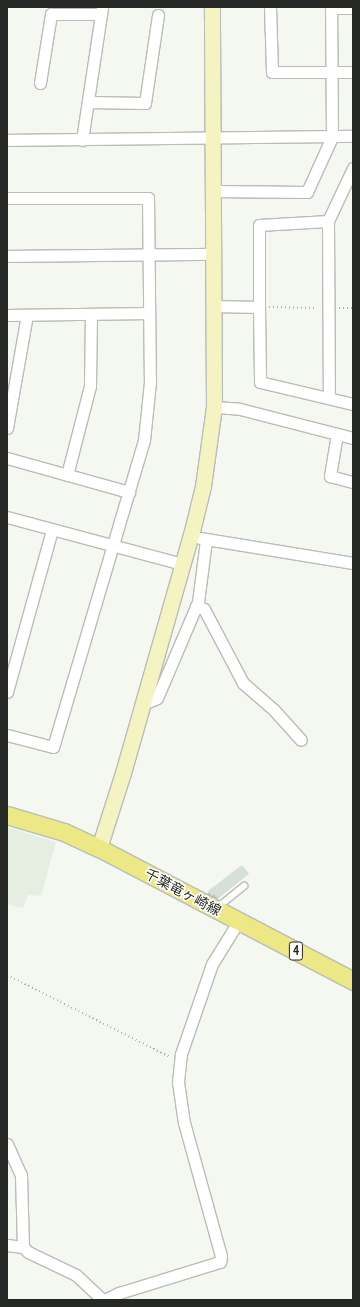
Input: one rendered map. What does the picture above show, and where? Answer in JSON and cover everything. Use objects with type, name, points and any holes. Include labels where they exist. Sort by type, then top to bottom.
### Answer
[{"type":"main road","name":"千葉竜ヶ崎線","points":[[7,815],[64,832],[99,848],[353,981]]},
{"type":"street","points":[[99,848],[143,704],[191,535],[202,486],[214,407],[212,7]]},
{"type":"street","points":[[270,7],[272,72],[353,72]]},
{"type":"street","points":[[213,191],[307,192],[332,137],[331,7],[353,8]]},
{"type":"street","points":[[40,83],[51,14],[102,10],[82,140]]},
{"type":"street","points":[[88,102],[145,103],[158,15]]},
{"type":"street","points":[[7,140],[353,136]]},
{"type":"street","points":[[329,398],[328,221],[353,168]]},
{"type":"street","points":[[7,198],[148,198],[149,313],[148,417],[130,492],[53,747],[7,735]]},
{"type":"street","points":[[328,221],[260,225],[260,382],[353,404]]},
{"type":"street","points":[[7,256],[214,254]]},
{"type":"street","points":[[214,306],[259,307]]},
{"type":"street","points":[[7,315],[149,313]]},
{"type":"street","points":[[7,428],[27,314]]},
{"type":"street","points":[[67,474],[90,386],[92,314]]},
{"type":"street","points":[[214,407],[240,410],[353,438]]},
{"type":"street","points":[[337,434],[330,476],[353,482]]},
{"type":"street","points":[[7,458],[130,492]]},
{"type":"street","points":[[7,517],[182,564]]},
{"type":"street","points":[[7,692],[52,530]]},
{"type":"street","points":[[191,535],[206,540],[353,563]]},
{"type":"street","points":[[143,704],[157,698],[196,606],[203,572],[206,540]]},
{"type":"street","points":[[196,606],[204,609],[243,683],[274,710],[301,740]]},
{"type":"street","points":[[7,1144],[21,1174],[24,1247],[28,1252],[76,1275],[104,1300],[119,1293],[220,1262],[221,1256],[179,1101],[180,1063],[212,964],[238,922]]},
{"type":"street","points":[[7,1245],[24,1247]]},
{"type":"lane","points":[[215,909],[244,886]]},
{"type":"path","points":[[259,307],[353,308]]},
{"type":"path","points":[[7,975],[180,1063]]},
{"type":"shaded area","points":[[7,827],[56,842],[41,896],[28,895],[23,908],[7,904]]},
{"type":"building","points":[[242,865],[249,874],[218,898],[214,894],[212,896],[208,891]]}]
